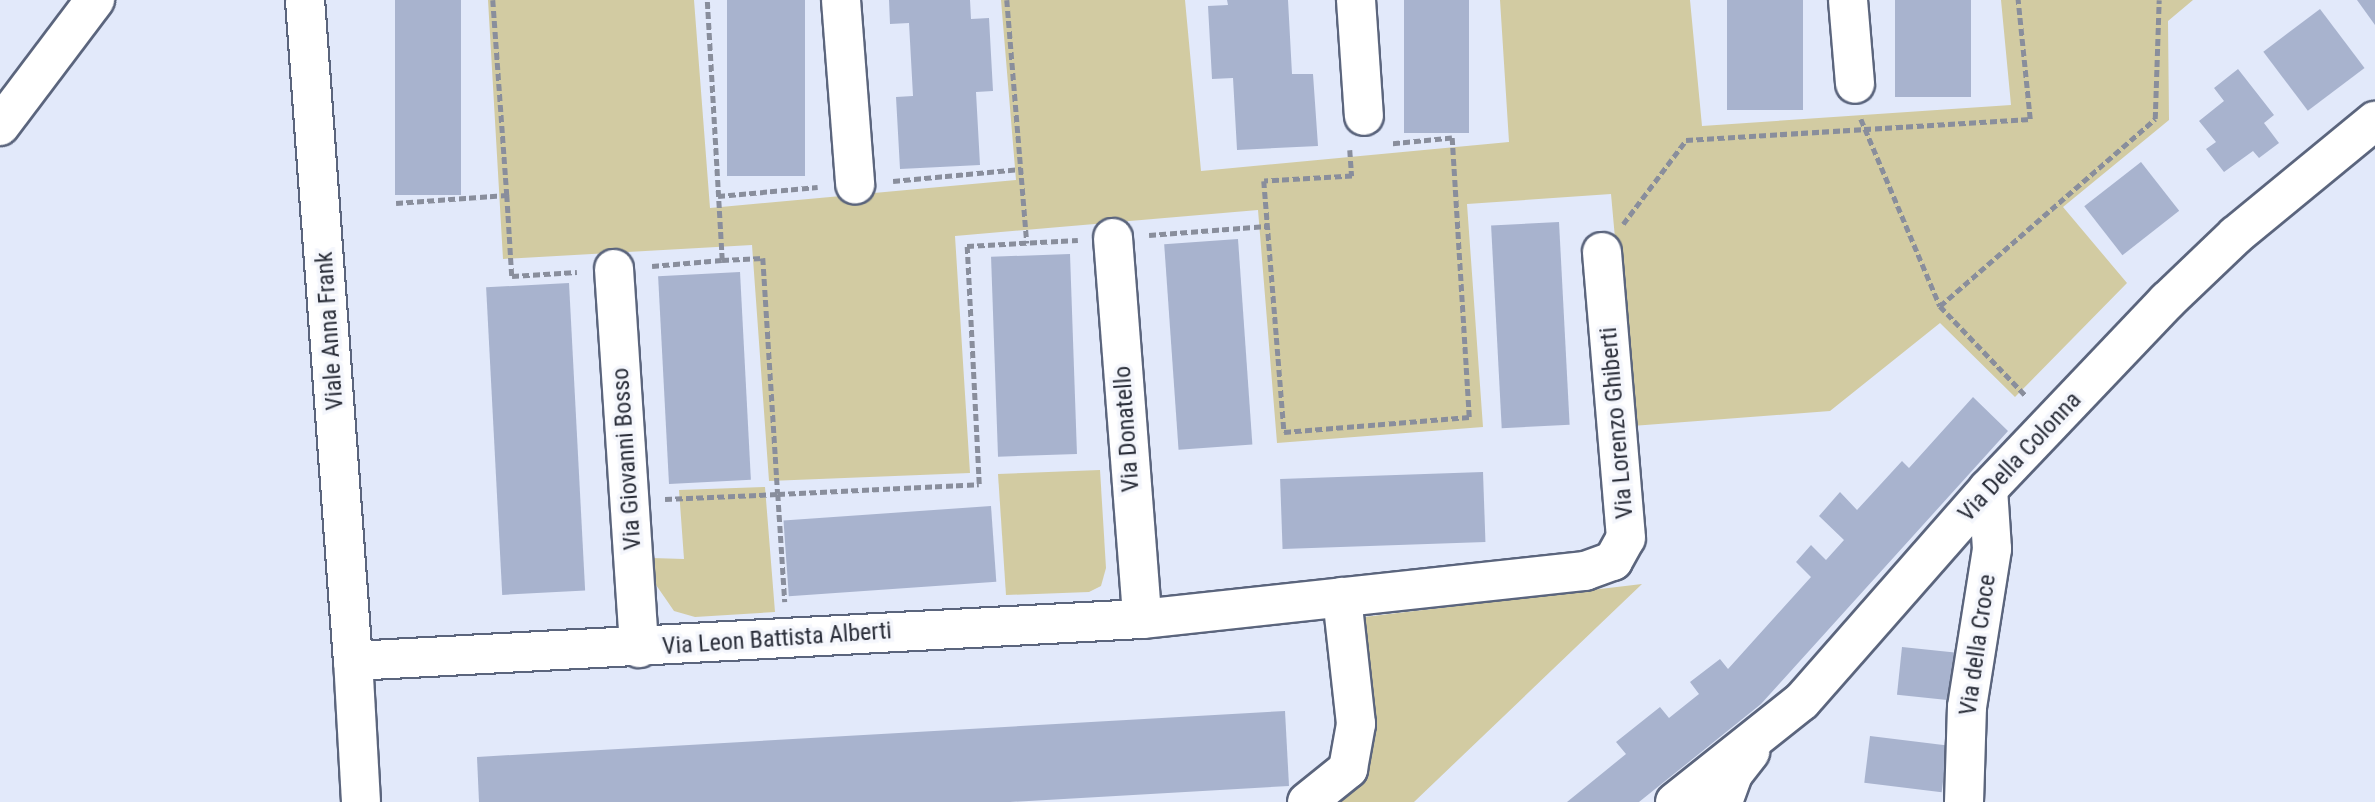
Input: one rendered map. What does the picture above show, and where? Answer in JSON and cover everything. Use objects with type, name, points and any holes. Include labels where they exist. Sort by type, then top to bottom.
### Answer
[{"type":"street","points":[[0,126],[95,0]]},
{"type":"street","name":"Viale Anna Frank","points":[[305,0],[353,661]]},
{"type":"street","points":[[841,0],[855,184]]},
{"type":"street","points":[[1356,0],[1363,139]]},
{"type":"street","points":[[1848,0],[1855,85]]},
{"type":"street","name":"Via Della Colonna","points":[[1675,802],[1802,701],[1988,489],[2053,424],[2167,301],[2236,235],[2375,121]]},
{"type":"street","name":"Via Donatello","points":[[1113,238],[1142,620]]},
{"type":"street","name":"Via Lorenzo Ghiberti","points":[[1584,571],[1613,561],[1626,538],[1602,252]]},
{"type":"street","name":"Via Giovanni Bosso","points":[[614,270],[639,648]]},
{"type":"street","name":"Via della Croce","points":[[1964,802],[1967,707],[1992,549],[1988,489]]},
{"type":"street","name":"Via Leon Battista Alberti","points":[[353,661],[1142,620],[1584,571]]},
{"type":"street","points":[[1307,802],[1348,769],[1356,724],[1342,597]]},
{"type":"street","points":[[353,661],[361,802]]},
{"type":"street","points":[[1723,802],[1733,774],[1773,723]]},
{"type":"path","points":[[493,0],[512,276],[763,258],[787,638]]},
{"type":"path","points":[[707,0],[722,260]]},
{"type":"path","points":[[1007,0],[1027,243]]},
{"type":"path","points":[[1602,252],[1686,140],[2030,119],[2018,0]]},
{"type":"path","points":[[1940,306],[2155,119],[2159,0]]},
{"type":"path","points":[[1855,85],[1862,129],[1940,306],[2053,424]]},
{"type":"path","points":[[1452,138],[1469,417],[1283,432],[1267,226],[1264,181],[1352,176],[1363,139],[1452,138]]},
{"type":"path","points":[[396,202],[507,195]]},
{"type":"path","points":[[629,501],[979,484],[967,246],[1267,226]]},
{"type":"shaded area","points":[[488,0],[694,0],[710,208],[1016,180],[1001,0],[1185,0],[1201,171],[1509,142],[1500,0],[1690,0],[1702,126],[2011,105],[2001,0],[2193,0],[2168,21],[2169,120],[2063,207],[2127,283],[2015,397],[1940,323],[1830,411],[1632,426],[1611,194],[1467,204],[1483,427],[1277,443],[1258,210],[955,236],[970,473],[769,481],[752,245],[503,259]]},
{"type":"shaded area","points":[[1100,470],[1106,568],[1101,586],[1089,592],[1006,595],[998,474]]},
{"type":"shaded area","points":[[765,487],[775,612],[695,617],[674,611],[654,582],[652,558],[684,559],[679,490]]},
{"type":"shaded area","points":[[1642,584],[1414,802],[1319,802],[1336,770],[1339,620]]},
{"type":"building","points":[[395,0],[461,0],[461,195],[395,195]]},
{"type":"building","points":[[727,0],[805,0],[805,176],[727,176]]},
{"type":"building","points":[[889,0],[970,0],[971,19],[989,18],[993,91],[976,92],[980,165],[900,169],[896,97],[913,96],[909,23],[890,24]]},
{"type":"building","points":[[1227,0],[1288,0],[1292,74],[1313,74],[1318,146],[1237,150],[1233,78],[1212,79],[1208,6],[1228,5]]},
{"type":"building","points":[[1404,0],[1469,0],[1469,133],[1404,133]]},
{"type":"building","points":[[1727,0],[1803,0],[1803,110],[1727,110]]},
{"type":"building","points":[[1895,0],[1971,0],[1971,97],[1895,97]]},
{"type":"building","points":[[2357,0],[2375,0],[2375,25]]},
{"type":"building","points":[[2320,9],[2365,68],[2308,111],[2263,52]]},
{"type":"building","points":[[2238,69],[2274,115],[2264,123],[2279,143],[2259,158],[2253,151],[2224,172],[2206,149],[2216,142],[2199,121],[2224,101],[2214,88]]},
{"type":"building","points":[[2141,162],[2179,211],[2122,255],[2084,206]]},
{"type":"building","points":[[1559,222],[1570,425],[1502,428],[1491,226]]},
{"type":"building","points":[[1238,239],[1252,444],[1179,450],[1164,244]]},
{"type":"building","points":[[1070,254],[1077,454],[998,457],[991,257]]},
{"type":"building","points":[[740,272],[751,480],[669,484],[658,276]]},
{"type":"building","points":[[569,283],[585,591],[502,595],[486,287]]},
{"type":"building","points":[[1973,397],[2008,431],[1761,704],[1639,802],[1567,802],[1626,754],[1616,742],[1660,707],[1669,718],[1699,694],[1690,682],[1720,659],[1728,669],[1811,577],[1796,562],[1811,545],[1826,560],[1844,540],[1819,516],[1840,492],[1857,510],[1902,461],[1909,468]]},
{"type":"building","points":[[1483,472],[1485,542],[1283,549],[1280,479]]},
{"type":"building","points":[[991,506],[996,582],[789,596],[784,521]]},
{"type":"building","points":[[1902,647],[1955,653],[1950,700],[1897,695]]},
{"type":"building","points":[[1285,711],[1289,786],[1010,802],[479,802],[477,757]]},
{"type":"building","points":[[1870,736],[1947,746],[1942,792],[1864,783]]}]
